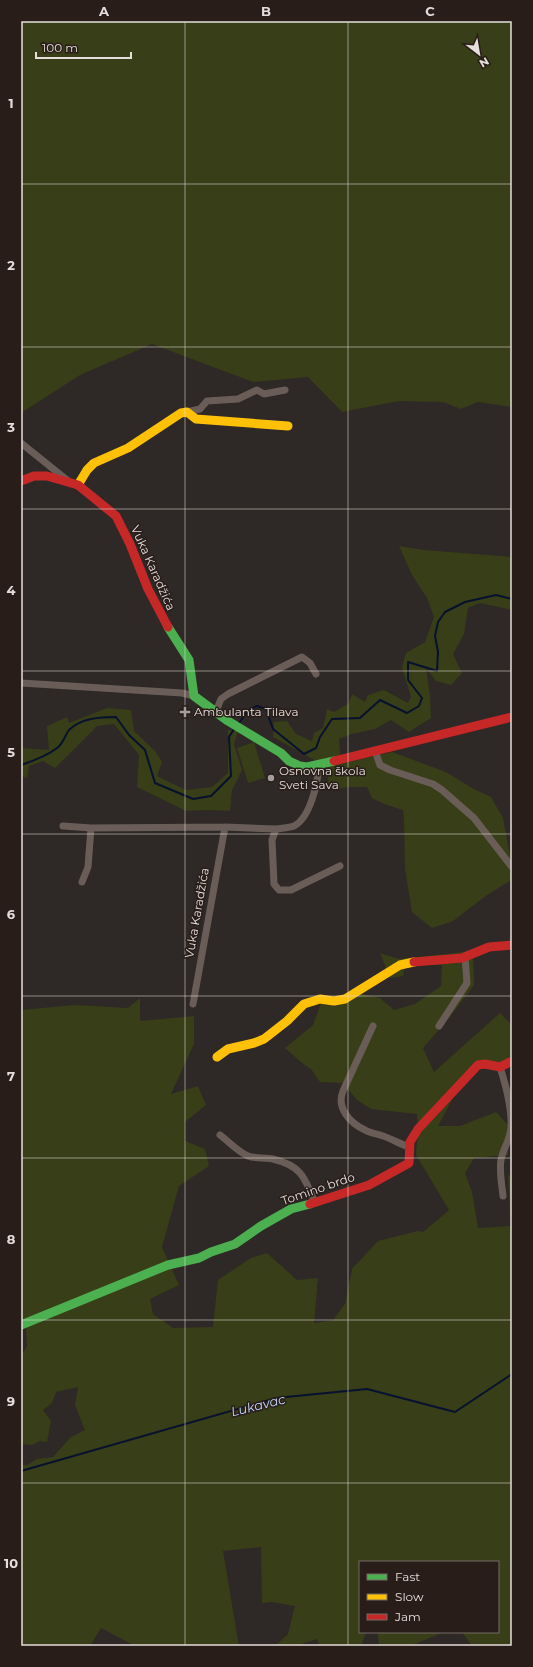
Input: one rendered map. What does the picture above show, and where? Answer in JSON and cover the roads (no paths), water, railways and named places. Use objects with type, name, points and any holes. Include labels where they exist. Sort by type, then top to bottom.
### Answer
[{"type":"street","points":[[78,485],[87,470],[94,463],[128,448],[181,413],[200,410],[207,401],[238,399],[257,390],[264,394],[286,390]]},
{"type":"street","points":[[187,412],[196,419],[288,426]]},
{"type":"street","name":"Vuka Karadžića","points":[[21,443],[68,482],[78,485],[116,516],[130,544],[160,614],[189,660],[194,696]]},
{"type":"street","points":[[21,481],[34,476],[48,476],[68,482]]},
{"type":"street","points":[[216,711],[221,699],[228,694],[302,657],[310,663],[316,674]]},
{"type":"street","points":[[21,683],[174,693],[194,696],[228,721],[281,753],[289,761],[300,766],[307,767],[512,717]]},
{"type":"street","points":[[375,751],[380,765],[390,770],[433,784],[442,790],[474,818],[512,867]]},
{"type":"street","points":[[63,826],[91,828],[225,827],[276,829],[296,825],[301,820],[315,794],[318,765]]},
{"type":"street","name":"Vuka Karadžića","points":[[193,1004],[225,827]]},
{"type":"street","points":[[82,882],[88,867],[91,828]]},
{"type":"street","points":[[276,829],[272,840],[272,868],[274,884],[279,890],[291,890],[340,866]]},
{"type":"street","points":[[217,1057],[228,1049],[264,1039],[287,1021],[304,1004],[320,999],[334,1001],[345,999],[409,962],[438,961],[465,957],[480,949],[496,945],[512,945]]},
{"type":"street","points":[[439,1026],[467,983],[465,957]]},
{"type":"street","points":[[373,1026],[341,1096],[341,1105],[344,1113],[366,1131],[384,1136],[409,1147]]},
{"type":"street","points":[[503,1196],[501,1161],[509,1139],[511,1128],[508,1099],[500,1067],[512,1061]]},
{"type":"street","name":"Tomino brdo","points":[[21,1325],[168,1265],[199,1258],[211,1252],[235,1244],[291,1209],[347,1194],[369,1185],[409,1162],[410,1142],[418,1129],[478,1065],[485,1064],[500,1067]]},
{"type":"street","points":[[220,1136],[248,1156],[273,1159],[290,1166],[301,1173],[306,1178],[315,1203]]},
{"type":"waterway","points":[[238,724],[250,709],[257,706],[266,709],[273,729],[304,754],[316,748],[320,737],[332,719],[360,718],[380,700],[407,713],[419,706],[422,698],[408,680],[408,662],[437,671],[438,652],[435,636],[438,622],[445,612],[465,602],[496,595],[512,599]]},
{"type":"waterway","points":[[21,765],[40,758],[53,751],[61,744],[69,730],[79,723],[97,718],[116,717],[129,735],[145,750],[155,783],[193,799],[211,796],[231,776],[229,737],[234,729]]},
{"type":"waterway","name":"Lukavac","points":[[21,1471],[276,1398],[367,1389],[455,1412],[512,1374]]},
{"type":"place","name":"Ambulanta Tilava","points":[[185,712]]},
{"type":"place","name":"Osnovna škola Sveti Sava","points":[[271,778]]}]
